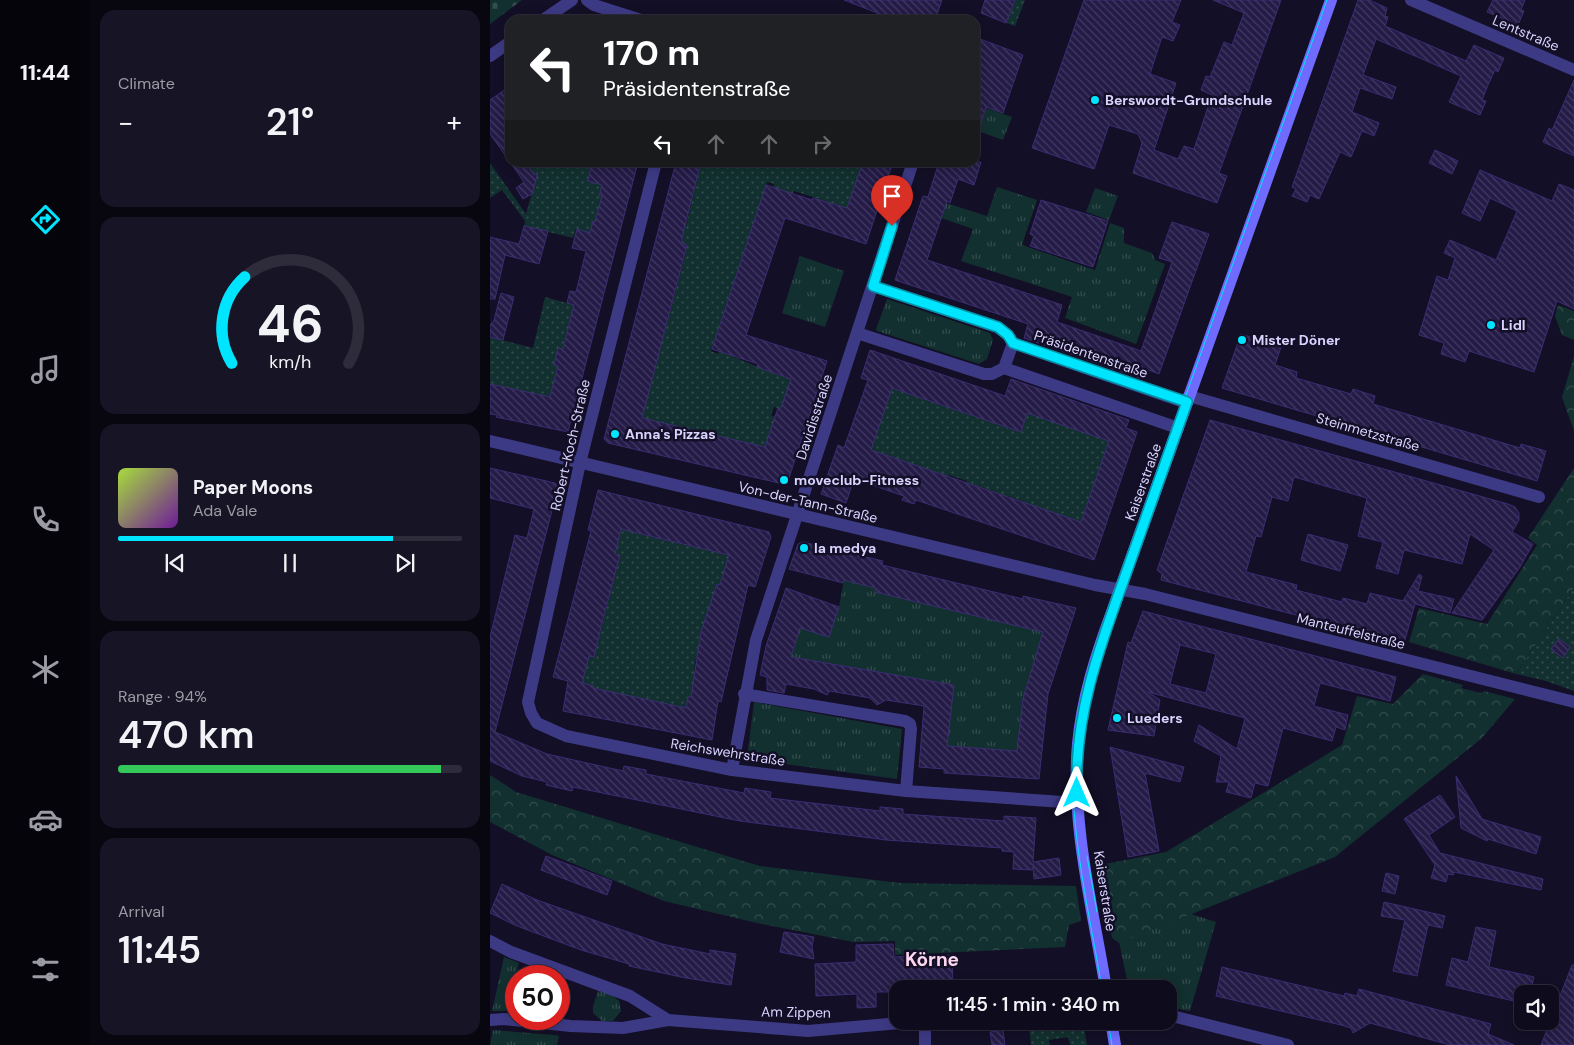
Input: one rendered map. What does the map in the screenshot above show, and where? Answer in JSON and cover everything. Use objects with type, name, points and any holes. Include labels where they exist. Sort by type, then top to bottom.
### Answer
[{"type":"main road","name":"Kaiserstraße","points":[[1105,980],[1077,803],[1078,745],[1085,697],[1104,632],[1331,0]]},
{"type":"main road","points":[[1112,1030],[1115,1045]]},
{"type":"street","points":[[550,15],[572,0]]},
{"type":"street","points":[[587,0],[594,5],[625,15]]},
{"type":"street","name":"Lentstraße","points":[[1411,0],[1574,70]]},
{"type":"street","points":[[490,56],[505,46]]},
{"type":"street","name":"Robert-Koch-Straße","points":[[548,729],[537,723],[528,702],[580,463],[655,167]]},
{"type":"street","name":"Davidisstraße","points":[[732,770],[744,694],[756,640],[911,167]]},
{"type":"street","name":"Präsidentenstraße","points":[[873,286],[998,327],[1008,335],[1013,343],[1188,400]]},
{"type":"street","points":[[857,333],[984,374],[992,374],[1004,368],[1178,428]]},
{"type":"street","name":"Präsidentenstraße","points":[[1004,368],[1013,343]]},
{"type":"street","name":"Steinmetzstraße","points":[[1188,400],[1539,497]]},
{"type":"street","name":"Von-der-Tann-Straße","points":[[490,441],[1120,590]]},
{"type":"street","name":"Manteuffelstraße","points":[[1120,590],[1145,594],[1574,702]]},
{"type":"street","points":[[744,694],[905,721],[910,724],[911,729],[906,791]]},
{"type":"street","name":"Reichswehrstraße","points":[[548,729],[566,736],[732,770],[906,791],[1077,803]]},
{"type":"street","name":"Am Zippen","points":[[490,941],[511,952],[630,996],[668,1020]]},
{"type":"street","points":[[1177,1017],[1288,1045]]},
{"type":"street","name":"Am Zippen","points":[[490,1020],[504,1019],[571,1026],[623,1028],[668,1020],[808,1030],[889,1024]]},
{"type":"street","points":[[924,1030],[925,1045]]},
{"type":"green space","points":[[490,0],[522,0],[490,24]]},
{"type":"green space","points":[[1015,0],[1025,0],[1015,26],[1006,23]]},
{"type":"green space","points":[[986,108],[1012,117],[1003,140],[980,132],[980,120]]},
{"type":"green space","points":[[490,163],[526,214],[536,178],[528,167],[608,167],[606,183],[601,189],[599,196],[603,197],[596,222],[593,222],[592,236],[576,229],[573,238],[524,226],[525,221],[502,190],[490,198]]},
{"type":"green space","points":[[700,167],[862,167],[848,207],[849,213],[844,207],[794,191],[792,194],[773,188],[774,184],[767,182],[721,320],[724,322],[717,342],[714,341],[711,351],[718,354],[719,351],[781,376],[795,377],[784,410],[774,407],[771,415],[775,417],[771,450],[650,420],[649,423],[635,416],[646,402],[685,256],[687,245],[682,243],[682,224],[686,225]]},
{"type":"green space","points":[[997,187],[1037,200],[1022,245],[1095,270],[1110,223],[1124,228],[1124,243],[1152,253],[1155,260],[1165,264],[1136,344],[1065,318],[1072,297],[961,261],[973,229],[941,218],[946,203],[987,216]]},
{"type":"green space","points":[[1095,188],[1118,196],[1109,220],[1086,212]]},
{"type":"green space","points":[[800,256],[844,271],[825,327],[782,313]]},
{"type":"green space","points":[[545,297],[574,305],[554,381],[559,407],[523,392],[490,384],[490,337],[533,348]]},
{"type":"green space","points":[[887,299],[990,333],[993,340],[987,359],[979,364],[877,331],[876,329]]},
{"type":"green space","points":[[1558,305],[1574,311],[1574,340],[1562,335],[1555,316]]},
{"type":"green space","points":[[1574,356],[1574,431],[1562,397]]},
{"type":"green space","points":[[882,385],[1020,432],[1027,413],[1109,441],[1081,522],[1067,517],[1065,522],[1024,508],[1025,502],[1008,496],[1005,502],[994,498],[996,492],[978,486],[975,492],[965,488],[967,481],[949,475],[947,482],[903,467],[904,461],[887,455],[874,457],[876,452],[865,448],[873,444],[889,397],[879,393]]},
{"type":"green space","points":[[1574,468],[1574,588],[1516,674],[1409,642],[1419,608],[1487,624],[1537,545],[1528,538]]},
{"type":"green space","points":[[622,526],[636,533],[737,557],[724,572],[720,585],[717,584],[701,632],[700,638],[704,639],[701,658],[696,658],[694,671],[698,672],[694,691],[692,691],[691,697],[688,697],[687,705],[690,705],[689,709],[593,688],[593,686],[582,683],[589,656],[594,657],[620,556],[615,554]]},
{"type":"green space","points":[[844,580],[876,588],[876,592],[1026,628],[1045,626],[1023,698],[1017,751],[947,746],[954,685],[791,657],[800,628],[839,607]]},
{"type":"green space","points":[[1574,588],[1574,691],[1546,681],[1516,674]]},
{"type":"green space","points":[[1423,674],[1463,685],[1461,688],[1481,693],[1484,691],[1515,699],[1482,738],[1335,857],[1119,943],[1112,938],[1095,866],[1166,852],[1342,745],[1357,696],[1393,704]]},
{"type":"green space","points":[[754,702],[902,729],[897,779],[747,759]]},
{"type":"green space","points":[[490,775],[516,792],[760,866],[900,883],[1076,886],[1081,921],[1069,925],[1065,947],[895,955],[895,941],[853,942],[757,923],[664,901],[552,855],[490,822]]},
{"type":"green space","points":[[1185,912],[1216,922],[1190,1011],[1177,1009],[1177,980],[1127,980],[1118,937]]},
{"type":"green space","points":[[504,957],[519,963],[518,965],[505,965],[505,1011],[492,1011]]},
{"type":"green space","points":[[598,991],[611,994],[619,1001],[621,1011],[613,1021],[602,1021],[593,1013],[593,1006]]},
{"type":"green space","points":[[493,1030],[559,1036],[557,1045],[490,1045]]},
{"type":"green space","points":[[1029,1030],[1084,1030],[1087,1045],[1070,1045],[1068,1037],[1049,1040],[1050,1045],[1031,1045]]},
{"type":"building","points":[[844,0],[942,0],[937,15],[882,15]]},
{"type":"building","points":[[985,0],[1015,0],[1006,23],[981,13]]},
{"type":"building","points":[[1084,0],[1181,0],[1172,22],[1180,25],[1173,41],[1162,37],[1150,74],[1176,83],[1154,150],[1178,159],[1184,146],[1194,149],[1212,95],[1201,90],[1206,76],[1210,77],[1224,42],[1232,45],[1244,13],[1213,0],[1281,0],[1219,173],[1227,176],[1217,203],[1133,173],[1142,143],[1138,134],[1109,125],[1094,169],[1032,148]]},
{"type":"building","points":[[1358,0],[1369,0],[1387,8],[1385,16],[1388,17],[1385,26],[1466,61],[1474,45],[1504,58],[1498,72],[1495,70],[1488,85],[1482,100],[1486,101],[1480,115],[1449,102],[1461,76],[1376,39],[1363,75],[1396,87],[1392,99],[1360,88],[1352,112],[1379,123],[1374,136],[1362,131],[1351,157],[1340,152],[1319,199],[1310,195],[1307,202],[1292,196],[1296,189],[1292,187]]},
{"type":"building","points":[[1493,0],[1525,0],[1521,10],[1524,11],[1518,25],[1487,12]]},
{"type":"building","points":[[980,39],[1023,55],[1003,113],[986,107],[980,126]]},
{"type":"building","points":[[1574,80],[1574,156],[1543,142],[1549,128],[1552,130]]},
{"type":"building","points":[[505,90],[505,155],[490,134],[490,100]]},
{"type":"building","points":[[1435,150],[1458,161],[1452,174],[1429,163]]},
{"type":"building","points":[[514,167],[528,167],[534,175],[538,172],[532,194],[523,199],[516,188],[524,182]]},
{"type":"building","points":[[591,167],[637,167],[568,432],[496,417],[497,415],[490,414],[490,384],[550,397],[558,366],[554,365],[558,348],[563,349],[574,305],[567,303],[570,291],[576,292],[586,251],[572,248],[577,229],[590,233],[602,196],[599,196],[602,185],[588,181]]},
{"type":"building","points":[[675,167],[700,167],[682,237],[682,243],[687,245],[642,418],[765,447],[778,408],[781,408],[791,379],[757,367],[758,364],[712,349],[766,185],[812,200],[813,198],[847,208],[861,167],[891,167],[866,244],[785,218],[746,335],[827,361],[788,481],[783,484],[608,443],[604,439]]},
{"type":"building","points":[[937,167],[979,167],[974,185],[958,179],[950,203],[947,201],[927,260],[1062,305],[1057,322],[1141,351],[1172,262],[1159,258],[1172,222],[1209,234],[1159,374],[1146,369],[1142,379],[1024,338],[1028,324],[895,280],[923,196],[928,197]]},
{"type":"building","points":[[1480,170],[1552,201],[1559,184],[1574,190],[1574,309],[1557,301],[1534,372],[1469,351],[1465,362],[1441,354],[1444,343],[1419,335],[1437,276],[1448,280],[1455,258],[1444,253],[1450,240],[1496,260],[1517,211],[1490,198],[1480,221],[1462,213]]},
{"type":"building","points":[[1041,200],[1108,221],[1093,267],[1030,246],[1034,236],[1030,234]]},
{"type":"building","points":[[524,226],[548,231],[539,264],[505,255],[495,299],[490,299],[490,237],[519,244]]},
{"type":"building","points":[[501,293],[514,297],[503,340],[490,337],[490,325],[494,320]]},
{"type":"building","points":[[1241,334],[1281,347],[1275,365],[1297,372],[1296,378],[1351,394],[1353,389],[1375,396],[1373,404],[1520,448],[1521,444],[1546,451],[1537,481],[1222,388]]},
{"type":"building","points":[[870,350],[1005,396],[1011,379],[1129,420],[1126,428],[1137,432],[1094,560],[916,500],[914,504],[902,500],[904,496],[854,479],[846,503],[821,494],[838,445],[844,448],[868,380],[861,378]],"holes":[[[892,388],[1021,432],[1027,413],[1109,441],[1081,522],[871,450]]]},
{"type":"building","points":[[1210,420],[1508,504],[1515,507],[1519,513],[1519,520],[1512,532],[1533,544],[1520,567],[1482,620],[1452,613],[1494,550],[1470,534],[1462,564],[1404,550],[1398,574],[1376,568],[1383,542],[1358,536],[1367,498],[1294,477],[1288,501],[1272,497],[1261,537],[1256,536],[1246,572],[1297,585],[1296,590],[1342,602],[1343,598],[1367,604],[1370,593],[1403,601],[1419,574],[1422,576],[1418,591],[1454,599],[1450,613],[1415,604],[1404,643],[1161,580],[1162,574],[1157,570]]},
{"type":"building","points":[[490,468],[555,483],[558,487],[495,732],[547,754],[623,771],[624,766],[646,770],[646,774],[744,793],[745,788],[771,792],[770,798],[880,811],[880,807],[903,809],[903,814],[1004,821],[1004,816],[1036,818],[1033,862],[1059,858],[1061,875],[1034,879],[1033,867],[1032,870],[1013,869],[1014,852],[1002,851],[1002,848],[886,840],[740,821],[573,787],[572,791],[546,785],[547,782],[522,776],[490,761],[490,637],[515,535],[527,538],[534,509],[490,498]]},
{"type":"building","points":[[598,490],[769,532],[771,537],[755,587],[748,585],[721,702],[718,701],[712,740],[563,711],[568,681],[553,677],[591,531],[588,530]],"holes":[[[621,529],[729,555],[720,585],[717,584],[701,632],[691,697],[688,697],[686,708],[593,688],[594,686],[582,683],[589,656],[594,657],[620,555],[615,554]]]},
{"type":"building","points":[[1308,534],[1348,545],[1340,571],[1301,560]]},
{"type":"building","points":[[803,542],[883,561],[882,565],[1023,599],[1023,596],[1076,608],[1048,694],[1039,779],[944,773],[944,769],[919,767],[924,706],[886,700],[877,705],[870,698],[830,691],[827,695],[814,689],[786,684],[784,693],[767,690],[767,677],[760,675],[766,646],[786,588],[839,607],[829,637],[800,628],[791,657],[954,685],[947,746],[1017,751],[1023,699],[1043,632],[875,592],[876,588],[844,580],[843,583],[789,569],[798,544]]},
{"type":"building","points":[[1143,611],[1396,677],[1390,701],[1320,683],[1314,706],[1348,715],[1345,730],[1336,727],[1332,741],[1283,728],[1268,786],[1255,783],[1251,798],[1226,792],[1229,782],[1216,782],[1221,756],[1194,741],[1199,725],[1237,749],[1245,718],[1148,692],[1160,700],[1154,736],[1108,730],[1128,642],[1131,643]],"holes":[[[1180,645],[1216,654],[1206,693],[1170,684]]]},
{"type":"building","points":[[1559,639],[1570,647],[1563,658],[1551,649]]},
{"type":"building","points":[[1110,747],[1184,767],[1180,782],[1145,773],[1159,851],[1128,857]]},
{"type":"building","points":[[1456,776],[1482,819],[1541,837],[1536,854],[1488,839],[1487,841],[1461,828]]},
{"type":"building","points":[[1440,795],[1455,817],[1429,835],[1440,853],[1543,879],[1541,890],[1454,872],[1453,875],[1448,874],[1446,882],[1431,878],[1435,865],[1404,819]]},
{"type":"building","points":[[546,856],[612,881],[607,895],[541,870]]},
{"type":"building","points":[[1386,873],[1399,876],[1395,894],[1382,891]]},
{"type":"building","points":[[502,884],[537,900],[662,944],[710,954],[710,950],[736,954],[731,985],[629,966],[629,964],[581,950],[517,926],[490,913]]},
{"type":"building","points":[[1384,902],[1445,916],[1442,928],[1428,925],[1417,976],[1393,971],[1405,920],[1381,916]]},
{"type":"building","points":[[1476,927],[1496,931],[1489,967],[1534,977],[1532,985],[1514,985],[1514,1001],[1446,985],[1452,958],[1468,962]]},
{"type":"building","points":[[784,932],[814,937],[812,946],[814,959],[780,952]]},
{"type":"building","points":[[893,944],[894,957],[952,955],[953,980],[889,980],[889,992],[876,992],[876,1007],[857,1008],[857,994],[816,996],[815,964],[856,962],[856,945]]},
{"type":"building","points":[[1572,965],[1574,965],[1574,1045],[1541,1045],[1547,1030],[1559,1030],[1559,999]]},
{"type":"building","points":[[1222,967],[1344,996],[1345,993],[1357,996],[1359,989],[1491,1024],[1488,1034],[1514,1045],[1450,1045],[1370,1023],[1353,1033],[1351,1028],[1341,1025],[1216,996]]},
{"type":"building","points":[[1003,1030],[1005,1045],[992,1045],[990,1032]]},
{"type":"tram line","points":[[1100,980],[1084,891],[1075,824],[1073,757],[1076,724],[1082,695],[1109,611],[1327,0]]},
{"type":"tram line","points":[[1081,746],[1088,703],[1099,661]]},
{"type":"tram line","points":[[1087,856],[1097,912]]},
{"type":"tram line","points":[[1110,1030],[1112,1045]]},
{"type":"place","name":"Berswordt-Grundschule","points":[[1095,100]]},
{"type":"place","name":"Lidl","points":[[1491,325]]},
{"type":"place","name":"Mister Döner","points":[[1242,340]]},
{"type":"place","name":"Anna's Pizzas","points":[[615,434]]},
{"type":"place","name":"moveclub-Fitness","points":[[784,480]]},
{"type":"place","name":"la medya","points":[[804,548]]},
{"type":"place","name":"Lueders","points":[[1117,718]]},
{"type":"district","name":"Körne","points":[[932,959]]},
{"type":"route","points":[[892,226],[873,286],[998,327],[1004,330],[1013,343],[1187,402],[1104,632],[1086,692],[1078,745],[1077,793]]}]
